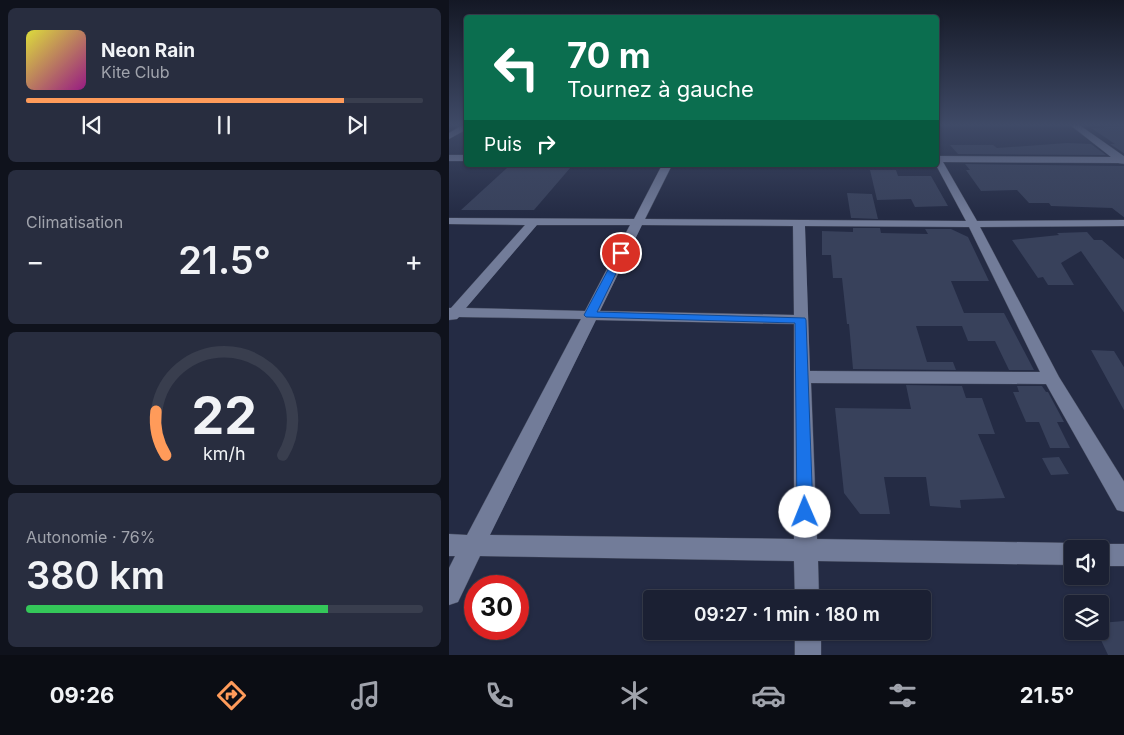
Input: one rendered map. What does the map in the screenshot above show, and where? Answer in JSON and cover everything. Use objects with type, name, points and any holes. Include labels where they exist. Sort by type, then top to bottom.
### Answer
[{"type":"street","points":[[449,158],[464,158]]},
{"type":"street","points":[[939,160],[1123,161]]},
{"type":"street","points":[[939,164],[973,224],[1051,378],[1124,504]]},
{"type":"street","points":[[449,593],[666,167]]},
{"type":"street","points":[[449,221],[1124,223]]},
{"type":"street","points":[[451,314],[534,222]]},
{"type":"street","points":[[799,223],[807,590]]},
{"type":"street","points":[[451,314],[801,320]]},
{"type":"street","points":[[802,377],[1051,378]]},
{"type":"street","points":[[449,545],[1064,554]]},
{"type":"street","points":[[1109,555],[1124,555]]},
{"type":"street","points":[[807,640],[808,655]]},
{"type":"building","points":[[965,164],[1125,166],[1125,218],[1112,208],[1051,206],[1049,203],[1029,203],[1017,190],[981,191],[966,170],[970,170]]},
{"type":"building","points":[[508,167],[571,167],[534,210],[461,210]]},
{"type":"building","points":[[870,170],[896,170],[898,176],[931,176],[948,206],[915,207],[911,199],[877,200]]},
{"type":"building","points":[[847,193],[872,194],[878,219],[851,218]]},
{"type":"building","points":[[853,228],[880,228],[881,233],[928,234],[925,229],[951,229],[968,237],[989,281],[951,281],[964,313],[1004,313],[1034,370],[1009,370],[995,341],[968,341],[962,326],[916,326],[927,362],[953,362],[956,370],[853,369],[842,278],[833,278],[831,255],[822,255],[822,231],[853,232]]},
{"type":"building","points":[[1087,232],[1094,240],[1102,240],[1125,260],[1125,314],[1081,251],[1061,263],[1074,285],[1048,285],[1043,277],[1038,278],[1012,240],[1059,235],[1057,233]]},
{"type":"building","points":[[1091,350],[1114,351],[1125,369],[1125,412]]},
{"type":"building","points":[[906,385],[962,386],[966,398],[982,398],[995,434],[978,434],[1005,498],[960,500],[961,508],[930,506],[926,477],[884,477],[890,514],[860,514],[844,493],[835,408],[911,409]]},
{"type":"building","points":[[1017,386],[1042,386],[1048,392],[1064,422],[1057,422],[1070,448],[1050,448],[1039,422],[1026,422],[1013,392],[1019,392]]},
{"type":"building","points":[[1059,457],[1069,474],[1051,475],[1042,458]]},
{"type":"building","points":[[1125,621],[1125,655],[1108,655],[1101,640],[1109,640],[1109,622]]},
{"type":"route","points":[[621,253],[590,315],[801,320],[805,512]]}]
